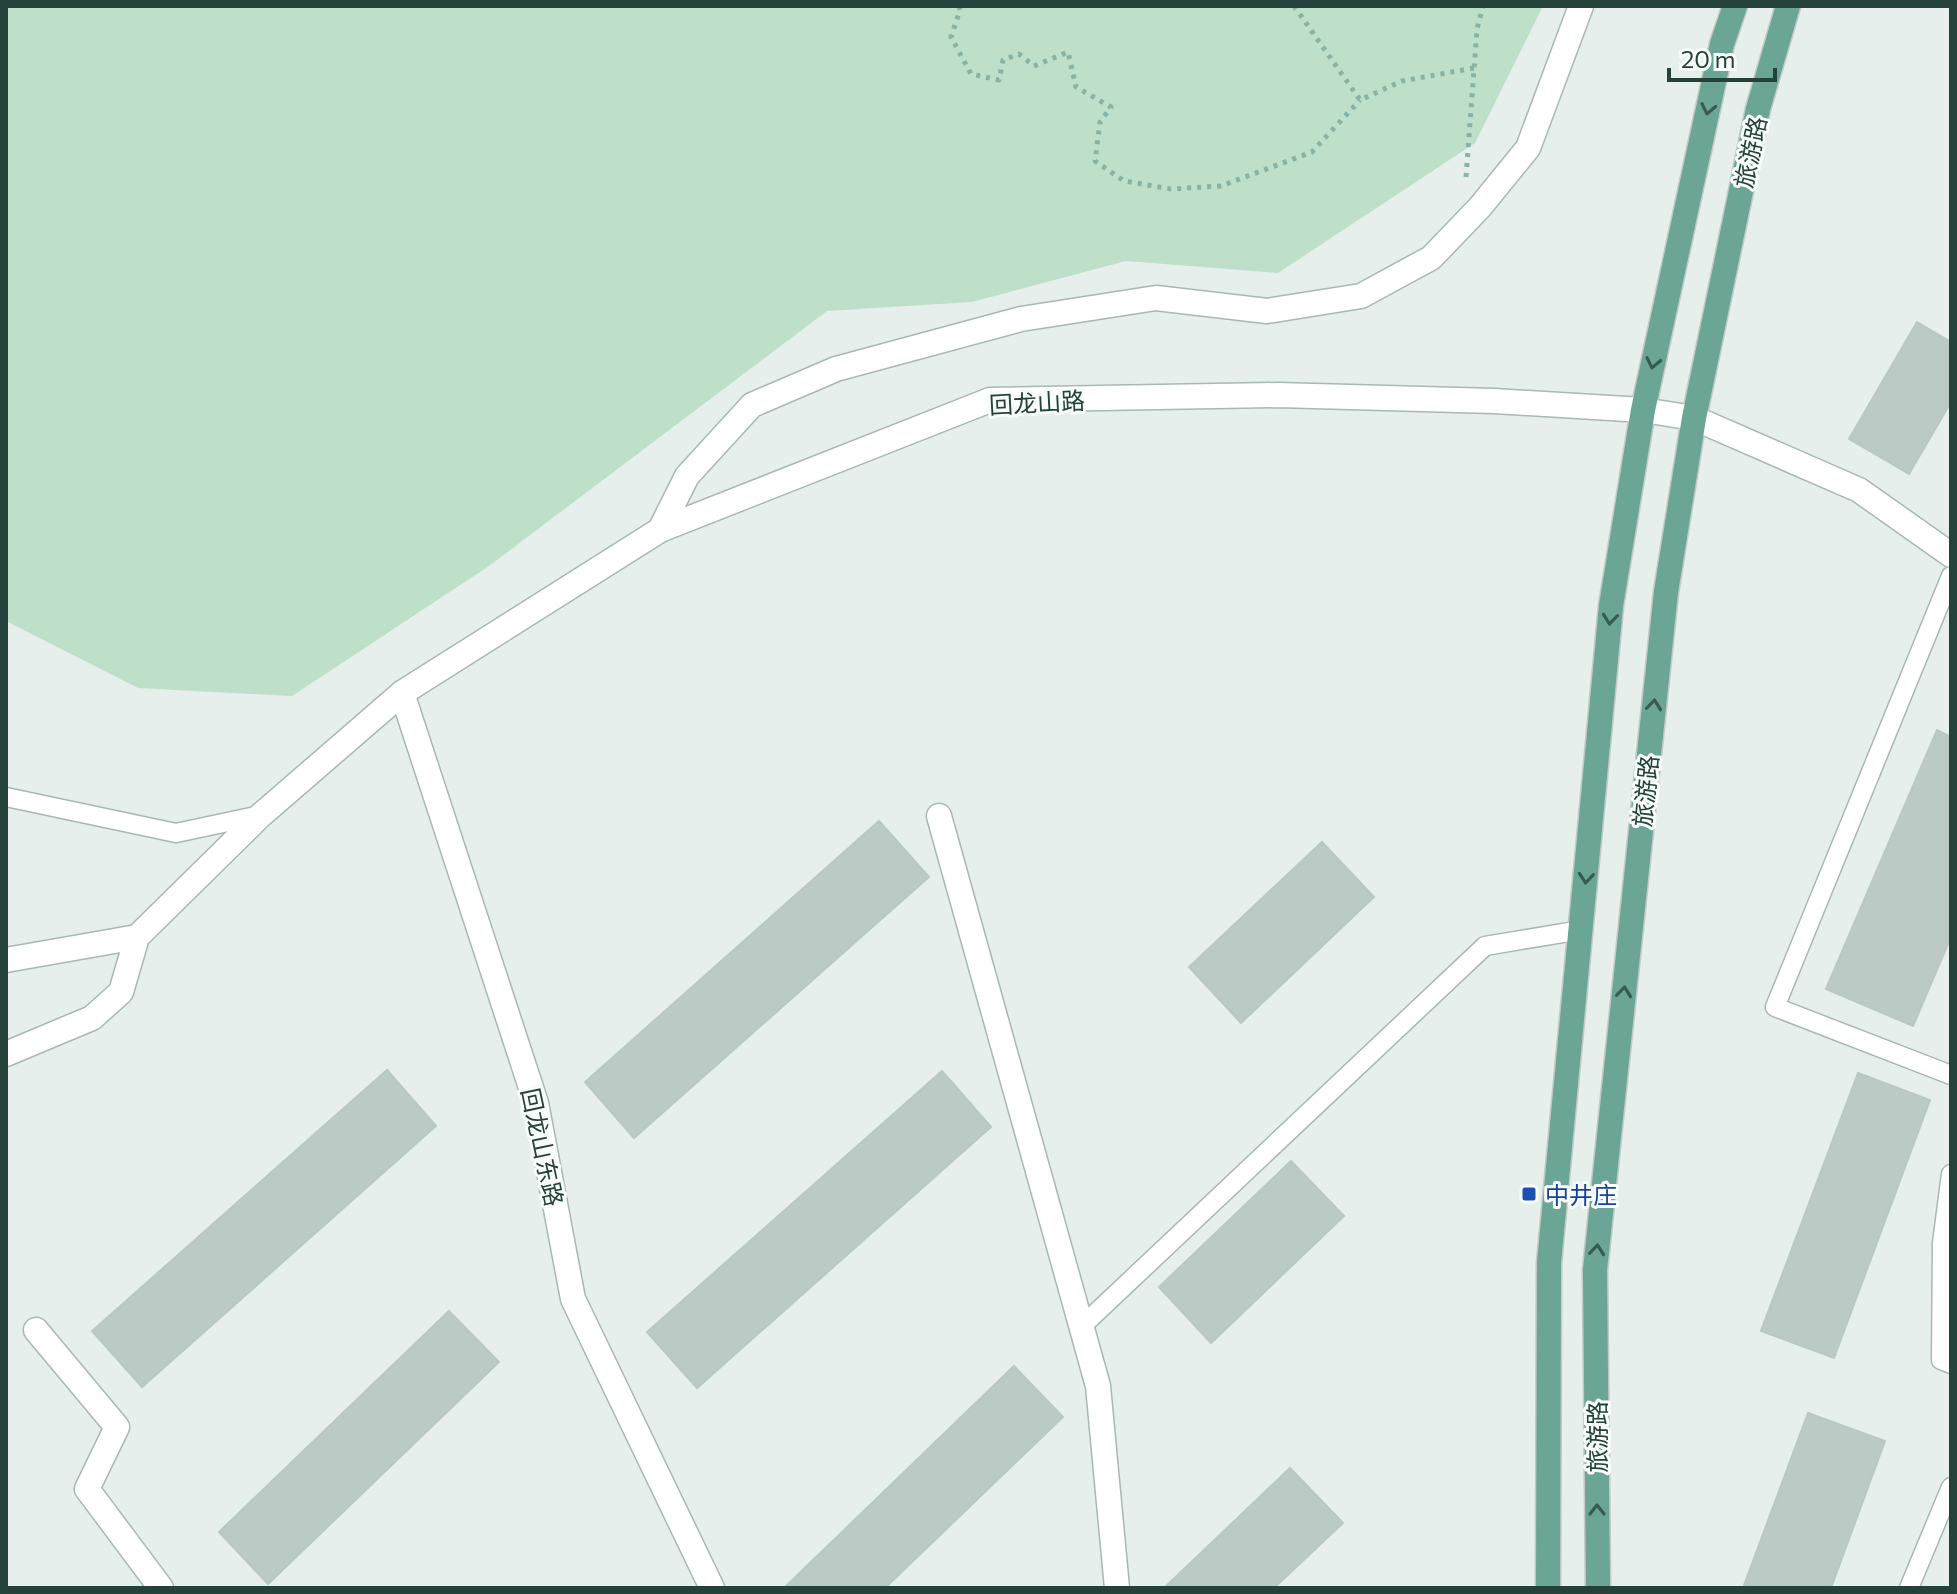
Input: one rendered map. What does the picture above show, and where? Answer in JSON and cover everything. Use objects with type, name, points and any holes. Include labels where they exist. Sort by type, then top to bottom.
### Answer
[{"type":"main road","name":"旅游路","points":[[1548,1588],[1549,1263],[1611,606],[1643,410],[1722,44],[1735,6]]},
{"type":"main road","name":"旅游路","points":[[1598,1588],[1595,1270],[1666,592],[1694,418],[1758,109],[1788,6]]},
{"type":"street","points":[[660,530],[687,476],[752,405],[836,369],[1021,319],[1156,298],[1267,311],[1361,296],[1431,258],[1480,207],[1528,148],[1581,6]]},
{"type":"street","name":"回龙山路","points":[[137,937],[261,815],[402,693],[660,530],[990,400],[1278,395],[1494,401],[1643,410],[1694,418],[1859,490],[1951,555]]},
{"type":"street","name":"回龙山东路","points":[[402,693],[536,1103],[573,1299],[712,1588]]},
{"type":"street","points":[[939,816],[1098,1386],[1117,1588]]},
{"type":"street","points":[[6,960],[137,937],[121,992],[92,1018],[6,1054]]},
{"type":"street","points":[[36,1330],[117,1427],[87,1489],[161,1588]]},
{"type":"lane","points":[[1951,576],[1775,1007],[1951,1075]]},
{"type":"lane","points":[[6,797],[176,833],[261,815]]},
{"type":"lane","points":[[1082,1326],[1485,946],[1581,930]]},
{"type":"lane","points":[[1951,1174],[1942,1243],[1941,1360],[1951,1364]]},
{"type":"lane","points":[[1909,1588],[1951,1487]]},
{"type":"path","points":[[959,6],[951,37],[971,74],[999,80],[1003,60],[1019,54],[1034,66],[1068,52],[1076,87],[1111,107],[1100,122],[1095,161],[1124,181],[1171,189],[1221,186],[1312,152],[1360,100],[1402,81],[1474,68]]},
{"type":"path","points":[[1294,6],[1360,100]]},
{"type":"path","points":[[1480,207],[1466,177],[1477,29],[1483,6]]},
{"type":"green space","points":[[6,6],[1543,6],[1475,143],[1278,273],[1126,261],[972,302],[827,311],[489,566],[292,696],[138,688],[6,621]]},
{"type":"building","points":[[1917,322],[1951,342],[1951,402],[1909,474],[1849,439]]},
{"type":"building","points":[[1937,730],[1951,737],[1951,937],[1913,1026],[1826,989]]},
{"type":"building","points":[[879,821],[929,877],[634,1138],[585,1082]]},
{"type":"building","points":[[1322,842],[1374,897],[1241,1023],[1189,967]]},
{"type":"building","points":[[387,1070],[436,1126],[142,1387],[92,1331]]},
{"type":"building","points":[[942,1071],[991,1127],[697,1388],[647,1332]]},
{"type":"building","points":[[1858,1073],[1930,1100],[1834,1358],[1761,1331]]},
{"type":"building","points":[[1291,1161],[1344,1216],[1211,1343],[1159,1287]]},
{"type":"building","points":[[449,1311],[499,1362],[268,1584],[219,1532]]},
{"type":"building","points":[[1014,1366],[1063,1417],[885,1588],[784,1588]]},
{"type":"building","points":[[1808,1413],[1885,1441],[1831,1588],[1743,1588]]},
{"type":"building","points":[[1290,1468],[1343,1523],[1274,1588],[1164,1588]]},
{"type":"place","name":"中井庄","points":[[1529,1194]]}]
